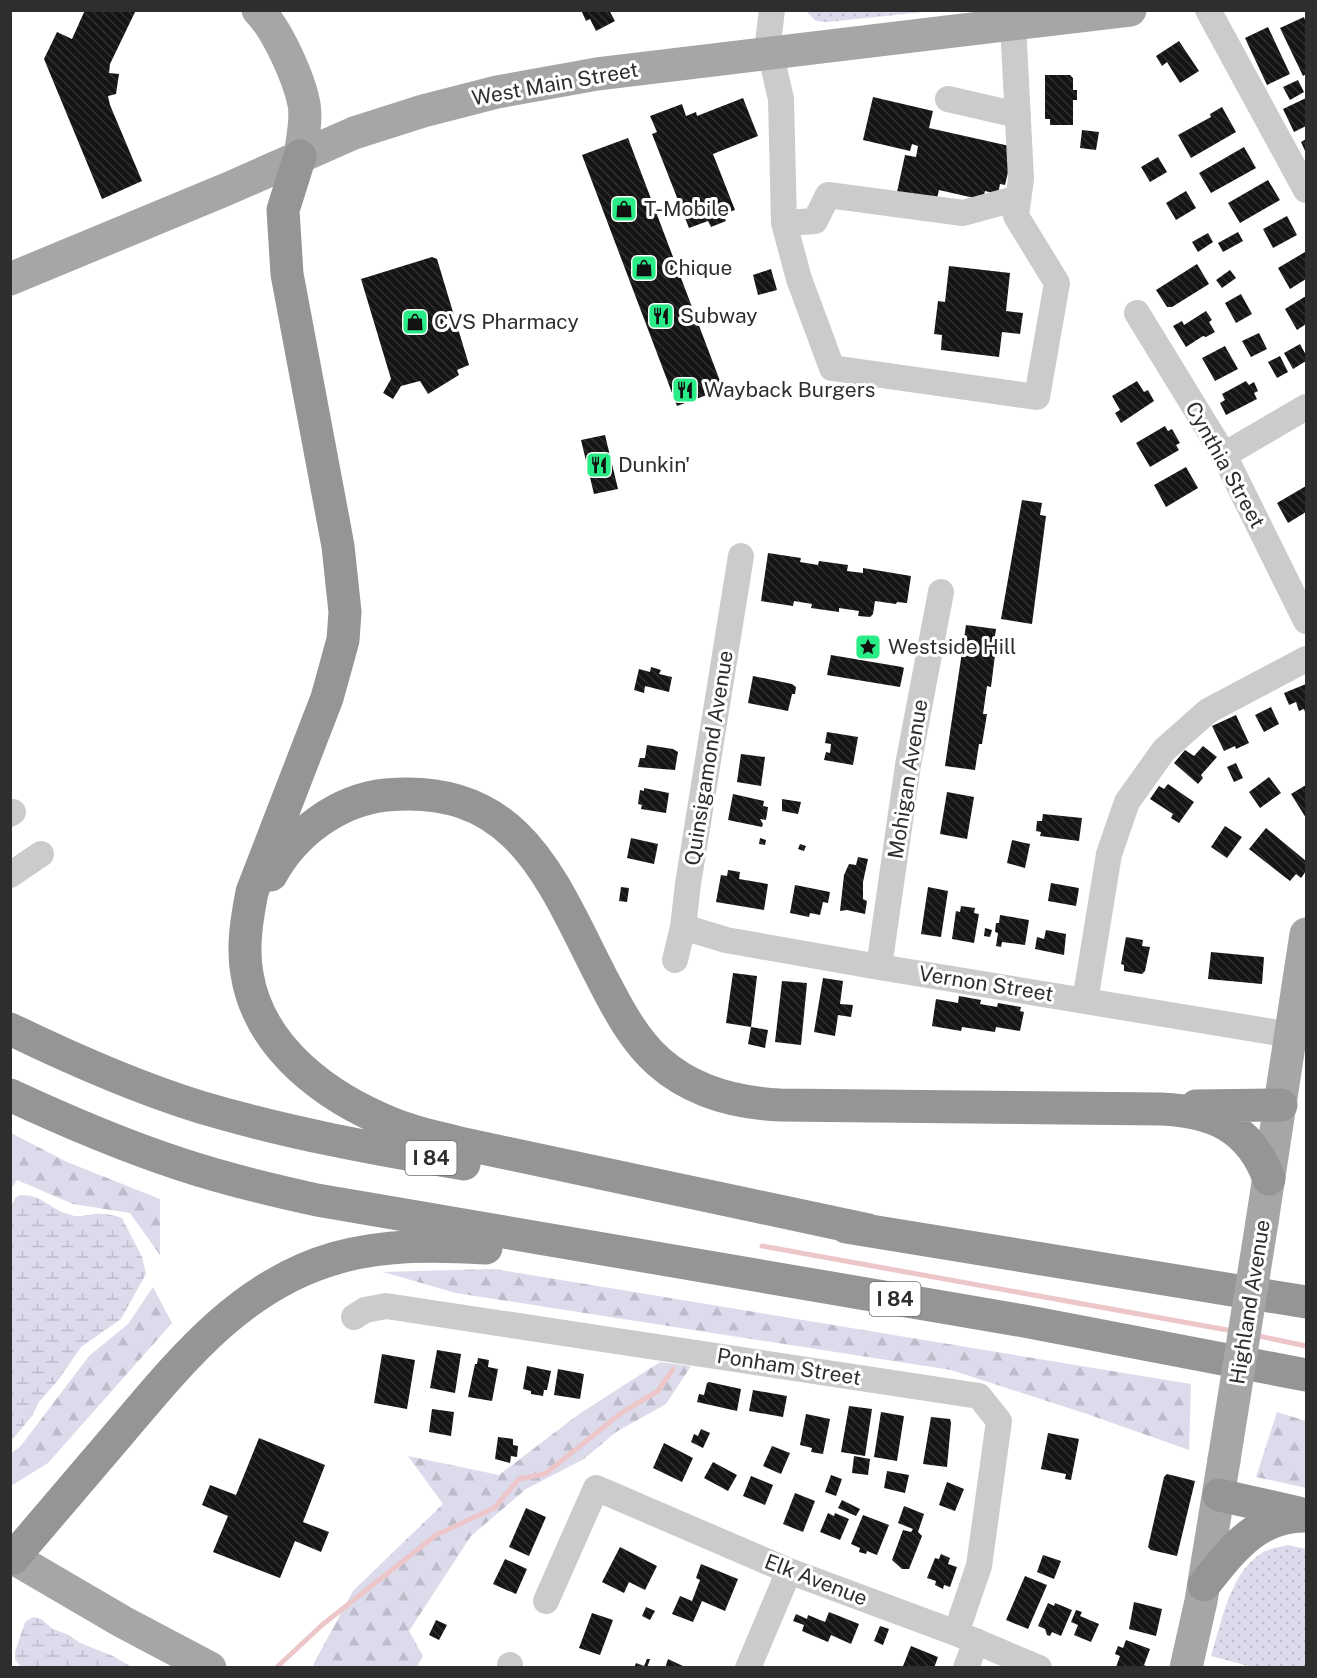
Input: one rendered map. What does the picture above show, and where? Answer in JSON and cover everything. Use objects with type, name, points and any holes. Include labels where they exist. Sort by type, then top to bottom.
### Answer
[{"type":"highway","points":[[300,156],[284,210],[287,274],[338,546],[345,612],[343,640],[327,698],[252,892],[246,923],[246,971],[256,1006],[269,1030],[288,1055],[310,1077],[335,1095],[395,1125],[459,1143],[868,1230]]},
{"type":"highway","points":[[246,971],[250,923],[261,893],[274,868],[292,844],[310,826],[345,807],[377,796],[432,795],[459,801],[484,812],[506,825],[525,843],[542,865],[611,996],[641,1042],[659,1062],[702,1089],[752,1104],[1161,1109],[1197,1112],[1230,1126],[1244,1137],[1255,1151],[1269,1179]]},
{"type":"highway","name":"I 84","points":[[10,1029],[136,1085],[209,1109],[328,1140],[1306,1302]]},
{"type":"highway","name":"I 84","points":[[10,1095],[115,1141],[181,1164],[248,1184],[317,1200],[1119,1338],[1306,1375]]},
{"type":"highway","points":[[1161,1109],[1214,1105],[1281,1105]]},
{"type":"highway","points":[[12,1557],[190,1351],[237,1309],[260,1292],[301,1271],[335,1258],[362,1252],[425,1246],[671,1261]]},
{"type":"highway","points":[[1151,1277],[1306,1294]]},
{"type":"highway","points":[[1119,1338],[1306,1394]]},
{"type":"highway","points":[[1219,1495],[1306,1515]]},
{"type":"highway","points":[[1204,1585],[1252,1531],[1276,1520],[1306,1515]]},
{"type":"main road","points":[[258,10],[276,35],[304,105],[300,156]]},
{"type":"main road","name":"West Main Street","points":[[10,279],[368,128],[497,92],[597,74],[1130,10]]},
{"type":"main road","name":"Highland Avenue","points":[[1186,1668],[1204,1585],[1219,1495],[1306,934]]},
{"type":"main road","points":[[12,1557],[123,1622],[210,1668]]},
{"type":"street","points":[[772,10],[768,42],[781,99],[784,223],[799,279],[832,368],[1037,397],[1057,283],[1016,216],[1021,179],[1013,24]]},
{"type":"street","points":[[1208,10],[1306,190]]},
{"type":"street","points":[[948,99],[1017,115]]},
{"type":"street","points":[[784,223],[815,221],[828,195],[963,213],[1018,198]]},
{"type":"street","name":"Cynthia Street","points":[[1137,313],[1224,455],[1306,621]]},
{"type":"street","points":[[1224,455],[1306,407]]},
{"type":"street","name":"Quinsigamond Avenue","points":[[675,960],[683,927],[741,556]]},
{"type":"street","name":"Mohigan Avenue","points":[[879,967],[908,765],[941,592]]},
{"type":"street","points":[[1085,1001],[1109,855],[1127,802],[1164,750],[1208,711],[1306,659]]},
{"type":"street","points":[[10,875],[41,854]]},
{"type":"street","name":"Vernon Street","points":[[683,927],[726,940],[1291,1035]]},
{"type":"street","name":"Ponham Street","points":[[354,1317],[365,1310],[386,1306],[979,1396],[999,1421],[979,1566],[966,1637],[966,1668]]},
{"type":"street","name":"Elk Avenue","points":[[546,1600],[596,1488],[789,1570],[966,1637],[1039,1668]]},
{"type":"street","points":[[748,1668],[789,1570]]},
{"type":"green space","points":[[806,11],[934,11],[827,22],[816,21]]},
{"type":"green space","points":[[11,1133],[67,1162],[160,1199],[160,1255],[130,1213],[73,1204],[17,1180],[11,1189]]},
{"type":"green space","points":[[20,1195],[35,1197],[74,1216],[101,1214],[122,1218],[142,1257],[146,1274],[121,1319],[81,1347],[59,1379],[39,1402],[32,1416],[11,1441],[10,1211],[15,1198]]},
{"type":"green space","points":[[494,1269],[1191,1384],[1189,1450],[951,1370],[456,1293],[383,1272]]},
{"type":"green space","points":[[153,1287],[172,1323],[48,1463],[11,1486],[11,1453],[20,1447],[89,1356],[128,1324]]},
{"type":"green space","points":[[660,1362],[691,1366],[666,1404],[616,1432],[584,1459],[526,1489],[471,1536],[409,1631],[423,1656],[417,1667],[318,1668],[313,1665],[353,1591],[443,1504],[408,1456],[499,1475],[579,1414]]},
{"type":"green space","points":[[1277,1412],[1306,1421],[1306,1488],[1256,1477]]},
{"type":"green space","points":[[1288,1545],[1306,1549],[1306,1667],[1252,1667],[1211,1656],[1229,1598],[1243,1571],[1265,1551]]},
{"type":"green space","points":[[33,1617],[41,1619],[53,1629],[69,1635],[80,1643],[113,1656],[132,1667],[21,1667],[15,1659],[15,1652],[25,1622]]},
{"type":"building","points":[[85,10],[136,10],[110,64],[109,73],[119,74],[116,94],[108,96],[142,181],[102,199],[44,59],[57,32],[72,39]]},
{"type":"building","points":[[581,10],[609,10],[615,21],[596,31],[590,19],[586,21]]},
{"type":"building","points":[[1304,17],[1306,74],[1303,76],[1280,28]]},
{"type":"building","points":[[1268,27],[1290,74],[1267,85],[1245,38]]},
{"type":"building","points":[[1179,41],[1199,71],[1180,83],[1167,62],[1162,66],[1156,56]]},
{"type":"building","points":[[1045,75],[1070,75],[1073,78],[1073,90],[1077,90],[1077,100],[1073,100],[1073,125],[1050,125],[1050,119],[1045,119]]},
{"type":"building","points":[[1298,80],[1304,92],[1290,100],[1283,87]]},
{"type":"building","points":[[873,97],[933,111],[929,128],[1014,147],[1005,185],[1000,184],[998,194],[985,191],[983,200],[939,190],[936,202],[897,192],[905,155],[916,157],[918,146],[912,144],[910,151],[863,140]]},
{"type":"building","points":[[743,98],[758,136],[713,154],[735,210],[723,214],[726,221],[711,227],[708,221],[689,228],[652,134],[657,132],[650,116],[682,104],[686,116],[696,112],[697,116]]},
{"type":"building","points":[[1306,98],[1306,126],[1294,132],[1283,109]]},
{"type":"building","points":[[1222,107],[1236,132],[1191,158],[1178,135],[1211,117],[1210,114]]},
{"type":"building","points":[[1082,130],[1099,132],[1096,150],[1080,148]]},
{"type":"building","points":[[628,138],[723,389],[677,406],[582,155]]},
{"type":"building","points":[[1306,139],[1306,153],[1301,142]]},
{"type":"building","points":[[1244,147],[1256,168],[1211,193],[1199,173]]},
{"type":"building","points":[[1158,157],[1167,172],[1150,182],[1141,167]]},
{"type":"building","points":[[1268,180],[1280,200],[1240,223],[1228,203]]},
{"type":"building","points":[[1186,191],[1196,208],[1176,220],[1166,203]]},
{"type":"building","points":[[1287,216],[1297,235],[1273,248],[1263,229]]},
{"type":"building","points":[[1238,232],[1243,241],[1223,252],[1218,243]]},
{"type":"building","points":[[1208,233],[1213,242],[1198,252],[1192,242]]},
{"type":"building","points":[[1305,252],[1306,279],[1290,289],[1278,268]]},
{"type":"building","name":"CVS Pharmacy","points":[[432,257],[437,259],[469,365],[457,370],[459,375],[428,394],[420,381],[401,386],[393,399],[383,393],[391,379],[361,279]]},
{"type":"building","points":[[1197,264],[1209,284],[1172,307],[1167,307],[1156,290]]},
{"type":"building","points":[[949,266],[1010,273],[1006,311],[1023,313],[1020,334],[1002,332],[999,357],[941,350],[942,335],[934,334],[938,301],[945,302]]},
{"type":"building","points":[[771,269],[777,290],[758,295],[753,275]]},
{"type":"building","points":[[1230,270],[1236,278],[1222,288],[1216,280]]},
{"type":"building","points":[[1241,294],[1252,314],[1236,323],[1225,303]]},
{"type":"building","points":[[1306,296],[1306,324],[1297,330],[1285,309]]},
{"type":"building","points":[[1206,311],[1212,320],[1209,322],[1215,332],[1206,337],[1203,336],[1186,347],[1173,326],[1182,321],[1184,325]]},
{"type":"building","points":[[1259,333],[1267,349],[1251,357],[1242,341]]},
{"type":"building","points":[[1300,344],[1306,355],[1306,361],[1293,369],[1284,353]]},
{"type":"building","points":[[1225,346],[1238,369],[1215,381],[1202,358]]},
{"type":"building","points":[[1280,356],[1288,372],[1277,378],[1268,362]]},
{"type":"building","points":[[1137,381],[1144,392],[1148,390],[1154,401],[1121,423],[1115,413],[1120,410],[1112,396]]},
{"type":"building","points":[[1246,381],[1249,385],[1254,382],[1258,391],[1254,393],[1257,399],[1226,415],[1220,403],[1225,400],[1222,394]]},
{"type":"building","points":[[1165,426],[1168,431],[1172,429],[1180,443],[1176,445],[1179,450],[1150,467],[1136,443]]},
{"type":"building","name":"Dunkin'","points":[[605,435],[618,489],[594,494],[581,440]]},
{"type":"building","points":[[1186,467],[1198,488],[1166,507],[1154,485]]},
{"type":"building","points":[[1306,486],[1306,512],[1288,523],[1277,503]]},
{"type":"building","points":[[1022,500],[1042,503],[1040,515],[1046,516],[1032,624],[1001,619]]},
{"type":"building","points":[[768,553],[801,558],[800,562],[818,565],[819,561],[848,565],[847,571],[863,573],[863,568],[911,576],[907,603],[875,601],[873,614],[870,617],[858,616],[859,611],[839,608],[839,612],[811,608],[812,604],[794,601],[793,606],[761,601]]},
{"type":"building","points":[[966,625],[996,629],[991,687],[987,686],[983,714],[987,714],[975,770],[945,766]]},
{"type":"building","points":[[831,655],[902,667],[904,668],[900,687],[827,675]]},
{"type":"building","points":[[651,667],[661,670],[659,674],[672,677],[669,692],[645,686],[644,693],[634,690],[639,669],[650,672]]},
{"type":"building","points":[[753,676],[792,684],[796,687],[788,711],[748,703]]},
{"type":"building","points":[[1306,684],[1306,715],[1304,709],[1299,711],[1296,702],[1289,705],[1284,693]]},
{"type":"building","points":[[1271,707],[1279,724],[1264,732],[1255,715]]},
{"type":"building","points":[[1236,715],[1249,743],[1224,751],[1212,726]]},
{"type":"building","points":[[827,732],[858,737],[853,765],[824,760],[826,752],[830,753],[831,744],[825,743]]},
{"type":"building","points":[[647,745],[673,749],[678,752],[675,770],[638,767],[640,758],[645,758]]},
{"type":"building","points":[[1203,746],[1217,757],[1201,775],[1203,778],[1198,784],[1174,763],[1185,750],[1194,756]]},
{"type":"building","points":[[741,754],[765,757],[761,786],[737,782]]},
{"type":"building","points":[[1236,763],[1243,778],[1234,782],[1227,767]]},
{"type":"building","points":[[1269,777],[1281,793],[1260,808],[1249,792]]},
{"type":"building","points":[[1168,784],[1194,802],[1179,823],[1171,818],[1173,814],[1150,799],[1159,786],[1164,789]]},
{"type":"building","points":[[1306,785],[1306,818],[1291,794]]},
{"type":"building","points":[[644,788],[669,793],[666,813],[641,809],[642,805],[638,804],[640,790],[644,791]]},
{"type":"building","points":[[947,792],[974,797],[967,839],[940,834]]},
{"type":"building","points":[[733,794],[764,801],[763,806],[768,807],[766,820],[760,819],[762,827],[728,820]]},
{"type":"building","points":[[782,799],[801,802],[798,814],[782,811]]},
{"type":"building","points":[[1043,814],[1082,818],[1079,841],[1040,836],[1041,832],[1036,831],[1037,821],[1042,821]]},
{"type":"building","points":[[1225,826],[1242,837],[1227,858],[1211,847]]},
{"type":"building","points":[[1266,828],[1306,861],[1306,871],[1301,878],[1296,874],[1290,881],[1249,849]]},
{"type":"building","points":[[631,838],[658,844],[654,864],[627,858]]},
{"type":"building","points":[[760,838],[766,840],[765,845],[759,844]]},
{"type":"building","points":[[1012,840],[1030,844],[1025,868],[1007,863]]},
{"type":"building","points":[[800,844],[806,846],[804,851],[798,849]]},
{"type":"building","points":[[858,857],[868,859],[863,882],[863,899],[867,901],[865,914],[847,910],[840,911],[844,875],[849,864],[856,865]]},
{"type":"building","points":[[728,870],[740,872],[739,879],[768,884],[764,910],[716,902],[721,875],[727,876]]},
{"type":"building","points":[[1051,883],[1079,888],[1076,906],[1048,901]]},
{"type":"building","points":[[795,885],[830,892],[828,903],[823,902],[820,915],[810,913],[809,917],[790,913]]},
{"type":"building","points":[[621,887],[629,888],[627,902],[619,901]]},
{"type":"building","points":[[928,887],[948,891],[941,937],[921,934]]},
{"type":"building","points":[[961,906],[975,908],[974,913],[979,914],[974,943],[952,939],[956,911],[960,912]]},
{"type":"building","points":[[1000,915],[1029,920],[1025,945],[1002,942],[1001,947],[996,946],[998,933],[995,932],[996,923],[999,923]]},
{"type":"building","points":[[985,928],[992,930],[990,937],[984,936]]},
{"type":"building","points":[[1046,930],[1066,934],[1064,955],[1035,949],[1037,937],[1044,939]]},
{"type":"building","points":[[1126,937],[1143,940],[1142,946],[1150,947],[1145,971],[1142,974],[1124,971],[1124,965],[1121,964]]},
{"type":"building","points":[[1211,952],[1264,957],[1262,984],[1208,979]]},
{"type":"building","points":[[733,973],[757,976],[751,1027],[726,1023]]},
{"type":"building","points":[[823,978],[843,981],[840,1004],[853,1005],[851,1017],[838,1015],[835,1036],[814,1032]]},
{"type":"building","points":[[782,981],[807,983],[801,1045],[775,1042]]},
{"type":"building","points":[[959,996],[981,1000],[980,1004],[997,1007],[998,1003],[1021,1007],[1020,1011],[1024,1012],[1020,1031],[996,1027],[995,1032],[962,1027],[961,1031],[932,1026],[936,999],[958,1003]]},
{"type":"building","points":[[751,1027],[768,1030],[765,1048],[748,1044]]},
{"type":"building","points":[[437,1350],[461,1354],[455,1393],[430,1388]]},
{"type":"building","points":[[382,1354],[415,1360],[407,1409],[374,1403]]},
{"type":"building","points":[[478,1358],[489,1360],[488,1367],[498,1369],[492,1401],[468,1397]]},
{"type":"building","points":[[527,1366],[551,1371],[547,1390],[544,1390],[543,1396],[531,1394],[531,1391],[523,1389]]},
{"type":"building","points":[[558,1369],[584,1374],[580,1399],[554,1395]]},
{"type":"building","points":[[709,1382],[741,1389],[737,1411],[697,1402],[699,1394],[704,1395]]},
{"type":"building","points":[[753,1390],[787,1396],[783,1417],[749,1411]]},
{"type":"building","points":[[849,1406],[872,1409],[865,1456],[841,1452]]},
{"type":"building","points":[[432,1409],[454,1412],[451,1436],[429,1432]]},
{"type":"building","points":[[881,1412],[904,1416],[897,1461],[874,1457]]},
{"type":"building","points":[[806,1414],[830,1419],[823,1454],[811,1452],[812,1448],[800,1445]]},
{"type":"building","points":[[931,1417],[950,1419],[947,1467],[923,1464]]},
{"type":"building","points":[[701,1429],[710,1433],[703,1448],[691,1442],[694,1434],[698,1436]]},
{"type":"building","points":[[1048,1433],[1079,1439],[1071,1480],[1065,1479],[1066,1474],[1041,1469]]},
{"type":"building","points":[[498,1437],[513,1439],[513,1445],[518,1446],[517,1457],[511,1456],[510,1463],[495,1459]]},
{"type":"building","points":[[259,1438],[325,1465],[303,1522],[329,1532],[321,1552],[295,1541],[280,1578],[213,1552],[228,1516],[202,1505],[210,1485],[236,1495]]},
{"type":"building","points":[[664,1443],[693,1458],[682,1482],[653,1468]]},
{"type":"building","points":[[772,1446],[790,1453],[781,1474],[763,1466]]},
{"type":"building","points":[[854,1456],[870,1459],[868,1475],[852,1473]]},
{"type":"building","points":[[713,1462],[737,1475],[728,1491],[704,1478]]},
{"type":"building","points":[[887,1471],[909,1475],[905,1493],[884,1488]]},
{"type":"building","points":[[1167,1474],[1195,1481],[1177,1556],[1151,1550],[1148,1547],[1164,1477]]},
{"type":"building","points":[[831,1475],[842,1479],[836,1496],[825,1492]]},
{"type":"building","points":[[751,1476],[773,1485],[765,1505],[743,1496]]},
{"type":"building","points":[[947,1482],[964,1489],[955,1511],[939,1505]]},
{"type":"building","points":[[795,1493],[815,1501],[803,1532],[783,1524]]},
{"type":"building","points":[[842,1500],[860,1509],[856,1516],[838,1508]]},
{"type":"building","points":[[904,1506],[924,1514],[918,1532],[922,1536],[909,1569],[902,1569],[892,1560],[903,1530],[911,1532],[913,1529],[898,1523]]},
{"type":"building","points":[[526,1508],[546,1517],[529,1556],[509,1547]]},
{"type":"building","points":[[828,1513],[834,1516],[835,1513],[849,1519],[840,1540],[820,1532]]},
{"type":"building","points":[[863,1515],[889,1525],[877,1555],[867,1551],[866,1554],[859,1552],[860,1548],[851,1544]]},
{"type":"building","points":[[620,1547],[657,1566],[645,1590],[629,1582],[624,1593],[602,1582]]},
{"type":"building","points":[[941,1554],[950,1558],[948,1564],[957,1567],[950,1587],[944,1585],[943,1589],[935,1585],[936,1581],[927,1578],[935,1558],[939,1559]]},
{"type":"building","points":[[1043,1555],[1061,1561],[1054,1579],[1037,1572]]},
{"type":"building","points":[[505,1559],[527,1569],[516,1594],[493,1584]]},
{"type":"building","points":[[701,1564],[738,1579],[725,1611],[702,1601],[693,1622],[672,1614],[680,1596],[692,1601],[700,1580],[696,1578]]},
{"type":"building","points":[[1025,1576],[1047,1585],[1028,1629],[1006,1620]]},
{"type":"building","points":[[1134,1602],[1162,1609],[1156,1636],[1129,1629]]},
{"type":"building","points":[[1048,1603],[1054,1606],[1055,1603],[1072,1610],[1061,1636],[1052,1632],[1050,1636],[1047,1635],[1045,1629],[1038,1626]]},
{"type":"building","points":[[646,1607],[655,1611],[650,1620],[642,1616]]},
{"type":"building","points":[[1076,1610],[1082,1612],[1080,1616],[1099,1624],[1091,1642],[1074,1635],[1078,1625],[1071,1622]]},
{"type":"building","points":[[829,1612],[859,1624],[851,1644],[831,1635],[828,1642],[802,1631],[804,1625],[793,1621],[796,1614],[807,1619],[808,1615],[825,1622]]},
{"type":"building","points":[[592,1613],[613,1620],[600,1655],[579,1648]]},
{"type":"building","points":[[436,1620],[447,1625],[439,1640],[429,1635]]},
{"type":"building","points":[[880,1626],[889,1629],[883,1645],[874,1641]]},
{"type":"building","points":[[1126,1640],[1150,1649],[1144,1665],[1150,1668],[1116,1667],[1120,1656],[1115,1654],[1118,1646],[1123,1648]]},
{"type":"building","points":[[911,1646],[938,1657],[934,1668],[903,1666]]},
{"type":"building","points":[[647,1659],[650,1659],[647,1668],[634,1668],[636,1663],[644,1666]]},
{"type":"building","points":[[668,1659],[687,1668],[665,1668]]},
{"type":"waterway","points":[[762,1246],[1233,1331]]},
{"type":"waterway","points":[[1254,1335],[1306,1346]]},
{"type":"waterway","points":[[276,1668],[322,1625],[436,1535],[494,1508],[519,1479],[545,1474],[620,1414],[658,1391],[673,1369]]},
{"type":"place","name":"T-Mobile","points":[[624,209]]},
{"type":"place","name":"Chique","points":[[644,268]]},
{"type":"place","name":"Subway","points":[[661,316]]},
{"type":"place","name":"CVS Pharmacy","points":[[415,322]]},
{"type":"place","name":"Wayback Burgers","points":[[685,390]]},
{"type":"place","name":"Dunkin'","points":[[599,465]]},
{"type":"place","name":"Westside Hill","points":[[868,647]]}]
